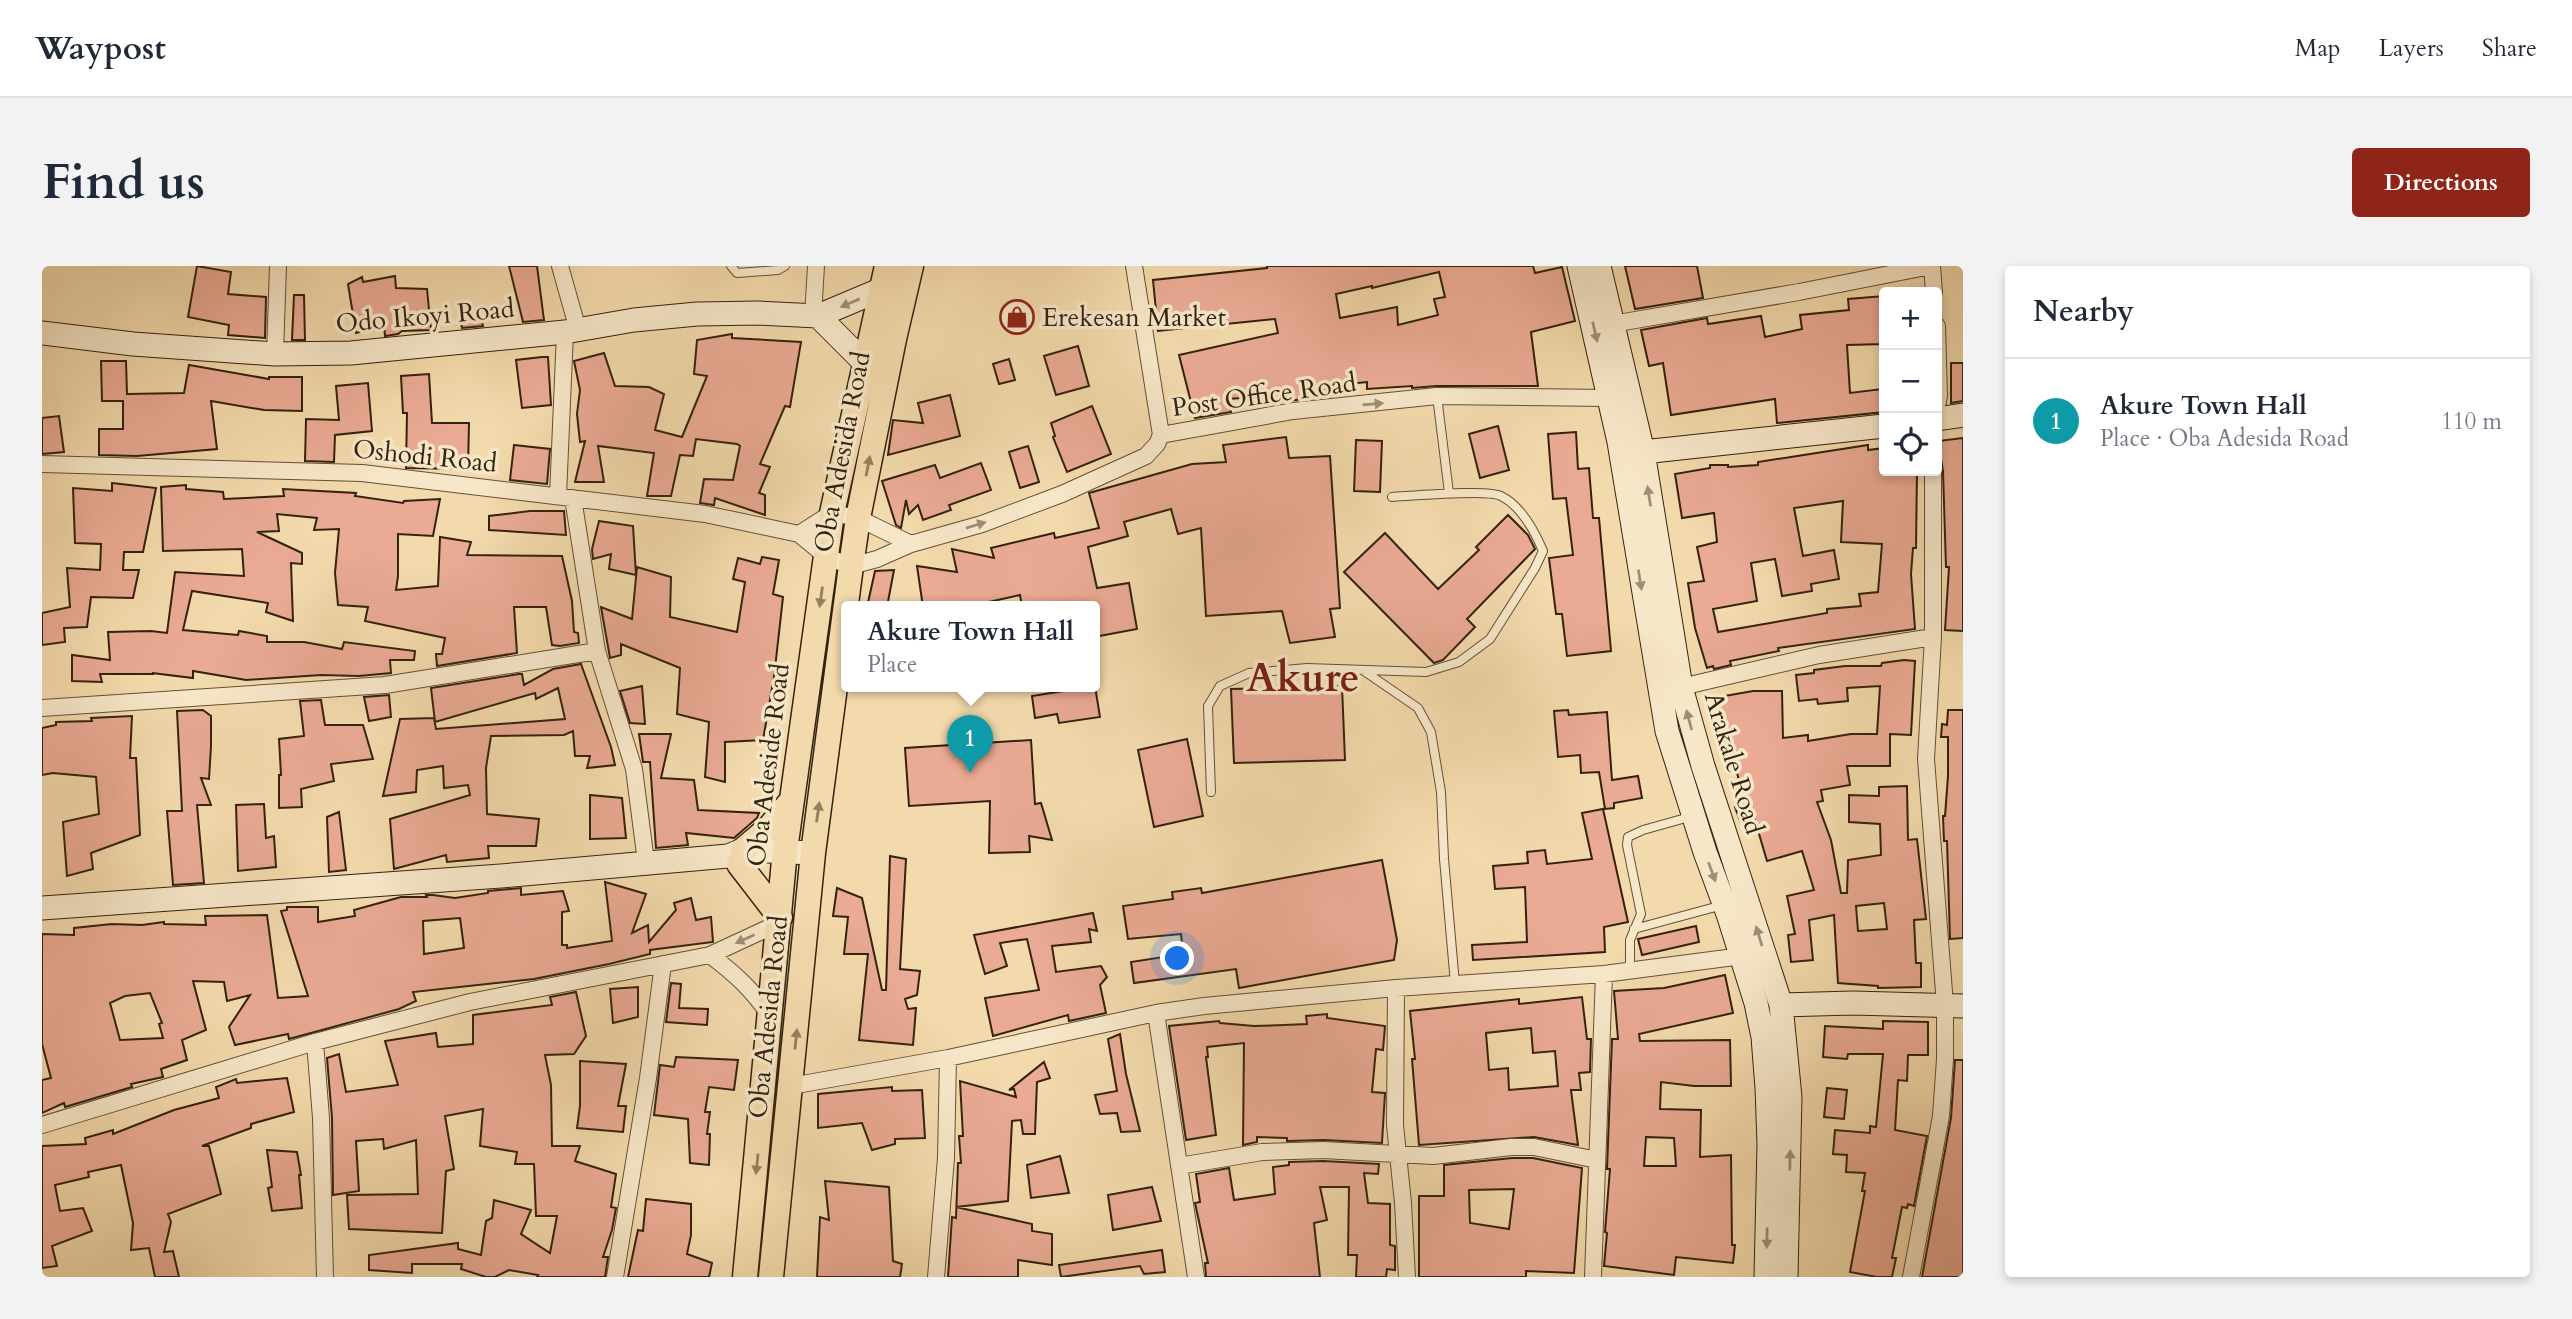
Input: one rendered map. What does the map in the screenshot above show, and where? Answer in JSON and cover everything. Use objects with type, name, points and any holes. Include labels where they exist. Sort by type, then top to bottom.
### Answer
[{"type":"main road","name":"Oba Adesida Road","points":[[846,601],[858,518],[911,266]]},
{"type":"main road","name":"Arakale Road","points":[[1579,266],[1610,398],[1664,718],[1695,820],[1742,957],[1763,1037],[1768,1122],[1786,1277]]},
{"type":"main road","name":"Arakale Road","points":[[1600,266],[1643,452],[1681,687],[1781,1005],[1790,1097],[1778,1206],[1766,1277]]},
{"type":"main road","points":[[866,364],[816,316],[885,277]]},
{"type":"main road","name":"Oba Adeside Road","points":[[745,1277],[785,858],[832,513],[885,277]]},
{"type":"main road","name":"Odo Ikoyi Road","points":[[42,333],[133,344],[275,354],[351,353],[571,331],[634,320],[697,314],[816,316]]},
{"type":"main road","points":[[1942,418],[1963,415]]},
{"type":"main road","points":[[1643,452],[1879,427]]},
{"type":"main road","name":"Oba Adesida Road","points":[[771,1277],[813,861],[841,644]]},
{"type":"main road","points":[[737,857],[769,828],[792,800]]},
{"type":"main road","points":[[1695,820],[1720,817]]},
{"type":"main road","points":[[737,857],[780,920]]},
{"type":"main road","points":[[42,908],[501,876],[646,862],[737,857],[813,861]]},
{"type":"main road","points":[[1781,1005],[1954,1005]]},
{"type":"street","points":[[275,354],[278,266]]},
{"type":"street","points":[[560,266],[571,331],[565,497],[597,651],[634,769],[646,862]]},
{"type":"street","points":[[816,266],[816,316]]},
{"type":"street","points":[[1134,266],[1161,435]]},
{"type":"street","points":[[1612,324],[1932,266],[1934,287]]},
{"type":"street","name":"Post Office Road","points":[[851,566],[877,559],[911,544],[982,524],[1114,472],[1146,456],[1161,435],[1293,411],[1437,396],[1610,398]]},
{"type":"street","name":"Oshodi Road","points":[[42,464],[362,473],[705,514],[799,534]]},
{"type":"street","points":[[1911,1277],[1941,1116],[1945,1059],[1954,1005],[1926,759],[1933,637],[1933,476]]},
{"type":"street","points":[[851,566],[827,556],[799,534],[832,513],[858,518],[911,544]]},
{"type":"street","points":[[1681,687],[1819,655],[1933,637]]},
{"type":"street","points":[[42,708],[386,685],[597,651]]},
{"type":"street","points":[[42,1125],[315,1042],[470,1002],[710,955],[780,920]]},
{"type":"street","points":[[710,955],[744,981],[770,1016]]},
{"type":"street","points":[[791,1086],[948,1058],[1156,1013],[1205,1006],[1396,988],[1604,974],[1742,957]]},
{"type":"street","points":[[615,1277],[648,1078],[663,964]]},
{"type":"street","points":[[1593,1277],[1604,974]]},
{"type":"street","points":[[1396,988],[1395,1125],[1407,1277]]},
{"type":"street","points":[[1156,1013],[1196,1277]]},
{"type":"street","points":[[315,1042],[321,1118],[325,1277]]},
{"type":"street","points":[[936,1277],[946,1158],[948,1058]]},
{"type":"street","points":[[1179,1166],[1262,1152],[1323,1150],[1433,1156],[1511,1147],[1534,1147],[1597,1160]]},
{"type":"lane","points":[[731,266],[737,273],[778,270],[785,266]]},
{"type":"lane","points":[[1437,396],[1449,494]]},
{"type":"lane","points":[[1211,792],[1208,706],[1220,686],[1249,673],[1307,668],[1426,672],[1459,662],[1490,639],[1543,551],[1535,532],[1516,508],[1499,495],[1392,497]]},
{"type":"lane","points":[[1363,670],[1418,708],[1431,732],[1441,792],[1455,984]]},
{"type":"lane","points":[[1630,971],[1628,948],[1641,914],[1627,845],[1628,837],[1643,830],[1695,820]]},
{"type":"lane","points":[[1634,929],[1724,905]]},
{"type":"building","points":[[197,266],[231,272],[228,294],[266,297],[265,338],[228,335],[229,325],[188,317]]},
{"type":"building","points":[[509,266],[537,266],[544,320],[523,322]]},
{"type":"building","points":[[1533,266],[1535,273],[1562,267],[1575,321],[1531,332],[1538,386],[1412,386],[1367,389],[1367,382],[1304,394],[1304,399],[1257,404],[1256,397],[1228,399],[1231,412],[1195,418],[1179,355],[1278,333],[1275,319],[1158,331],[1153,280],[1267,268]],"holes":[[[1439,272],[1445,297],[1434,299],[1438,315],[1398,325],[1397,307],[1340,318],[1336,294]]]},
{"type":"building","points":[[1625,266],[1697,266],[1703,298],[1635,309]]},
{"type":"building","points":[[395,276],[396,288],[427,289],[431,330],[402,331],[385,336],[384,325],[356,333],[348,284],[362,277],[363,282]]},
{"type":"building","points":[[294,295],[304,295],[305,340],[292,340]]},
{"type":"building","points":[[1879,296],[1879,344],[1847,345],[1850,393],[1879,389],[1879,413],[1777,423],[1775,399],[1671,415],[1663,363],[1649,366],[1641,330],[1707,318],[1708,324],[1761,316],[1765,337],[1802,329],[1800,315],[1849,310],[1848,299]]},
{"type":"building","points":[[480,312],[483,326],[462,328],[460,317]]},
{"type":"building","points":[[732,334],[732,338],[801,342],[790,407],[785,406],[760,464],[770,467],[759,493],[765,495],[765,515],[715,498],[714,505],[700,503],[704,479],[733,480],[740,446],[737,444],[696,439],[693,456],[680,455],[671,496],[647,496],[654,453],[598,446],[604,482],[575,482],[585,441],[580,442],[577,414],[580,390],[574,361],[604,353],[615,386],[649,387],[664,394],[655,430],[682,437],[707,376],[694,374],[697,340]]},
{"type":"building","points":[[1078,346],[1089,386],[1056,395],[1044,356]]},
{"type":"building","points":[[548,357],[551,405],[522,408],[516,360]]},
{"type":"building","points":[[1009,359],[1015,380],[999,384],[993,364]]},
{"type":"building","points":[[101,361],[126,361],[127,394],[184,393],[189,365],[269,379],[302,377],[302,411],[264,410],[211,401],[217,449],[137,456],[99,455],[99,429],[123,429],[123,401],[102,401]]},
{"type":"building","points":[[1951,363],[1963,363],[1963,401],[1951,403]]},
{"type":"building","points":[[429,374],[432,423],[469,423],[468,469],[406,468],[407,413],[403,413],[401,376]]},
{"type":"building","points":[[368,383],[372,431],[335,435],[334,462],[305,461],[306,419],[339,420],[336,386]]},
{"type":"building","points":[[950,395],[960,436],[888,455],[893,420],[923,423],[918,403]]},
{"type":"building","points":[[1092,406],[1111,454],[1067,472],[1053,437],[1055,436],[1051,423]]},
{"type":"building","points":[[59,416],[64,452],[42,454],[42,418]]},
{"type":"building","points":[[1498,426],[1509,470],[1480,478],[1469,434]]},
{"type":"building","points":[[1576,432],[1578,469],[1589,468],[1593,518],[1599,518],[1611,651],[1567,656],[1562,614],[1556,614],[1549,558],[1573,555],[1566,498],[1553,499],[1548,434]]},
{"type":"building","points":[[1286,437],[1289,458],[1330,456],[1340,608],[1330,609],[1335,637],[1290,643],[1282,611],[1206,616],[1201,528],[1178,534],[1171,509],[1124,522],[1128,536],[1088,547],[1097,588],[1129,583],[1137,629],[1100,636],[1100,601],[1021,601],[1020,595],[993,601],[922,601],[917,566],[957,572],[952,549],[994,558],[991,548],[1054,533],[1055,538],[1099,528],[1089,493],[1192,464],[1226,462],[1223,445]]},
{"type":"building","points":[[1963,438],[1963,631],[1945,630],[1949,567],[1946,567],[1942,441]]},
{"type":"building","points":[[1356,440],[1382,441],[1380,492],[1354,491]]},
{"type":"building","points":[[514,445],[550,449],[547,484],[510,480]]},
{"type":"building","points":[[1868,445],[1868,450],[1879,449],[1879,476],[1917,476],[1916,548],[1913,548],[1911,574],[1915,629],[1778,648],[1779,651],[1730,661],[1731,665],[1707,668],[1695,628],[1688,583],[1704,581],[1697,547],[1717,542],[1714,513],[1682,518],[1675,474],[1710,468],[1710,465],[1758,465],[1758,462]],"holes":[[[1843,501],[1841,542],[1882,544],[1878,592],[1859,594],[1861,606],[1827,609],[1827,613],[1718,632],[1713,609],[1757,601],[1751,563],[1775,559],[1782,596],[1812,591],[1811,584],[1839,579],[1834,550],[1803,556],[1794,508]]]},
{"type":"building","points":[[1028,446],[1039,482],[1020,488],[1009,452]]},
{"type":"building","points":[[981,463],[991,490],[949,505],[951,510],[923,520],[918,505],[909,514],[906,500],[901,528],[896,525],[882,481],[935,465],[940,478]]},
{"type":"building","points":[[112,483],[156,488],[143,552],[124,552],[123,570],[139,570],[133,598],[91,597],[87,627],[64,628],[65,642],[42,645],[42,613],[70,607],[67,568],[100,570],[101,544],[75,543],[73,488],[112,491]]},
{"type":"building","points":[[186,485],[186,489],[223,492],[224,499],[284,496],[283,489],[356,493],[355,496],[403,503],[440,499],[433,536],[398,534],[396,590],[438,586],[440,537],[471,542],[467,555],[562,556],[572,601],[574,632],[578,633],[579,643],[552,645],[546,607],[514,607],[517,653],[437,666],[436,654],[442,654],[445,638],[365,621],[368,607],[338,605],[335,573],[339,529],[314,530],[317,518],[277,514],[279,531],[257,532],[302,553],[302,564],[291,563],[293,621],[266,612],[268,603],[192,591],[183,630],[238,635],[239,631],[267,636],[267,642],[304,642],[342,649],[344,642],[415,651],[414,660],[390,660],[391,673],[359,676],[321,675],[246,680],[193,671],[193,678],[152,673],[154,674],[100,674],[102,682],[72,681],[72,655],[110,660],[108,632],[167,633],[175,572],[244,576],[242,549],[163,551],[161,487]]},
{"type":"building","points":[[530,511],[564,511],[566,535],[489,530],[489,516]]},
{"type":"building","points":[[1508,515],[1528,535],[1535,549],[1467,619],[1475,627],[1443,660],[1434,663],[1344,572],[1385,533],[1438,589],[1479,550],[1476,547]]},
{"type":"building","points":[[599,521],[633,526],[636,575],[609,569],[611,554],[593,559],[592,549]]},
{"type":"building","points":[[762,557],[779,560],[773,594],[783,597],[774,677],[763,740],[725,742],[725,782],[705,777],[709,722],[677,714],[680,668],[621,644],[621,655],[610,658],[601,607],[632,619],[637,567],[671,577],[670,617],[737,632],[745,582],[733,579],[738,558],[760,564]]},
{"type":"building","points":[[894,570],[888,601],[868,601],[875,571]]},
{"type":"building","points":[[1915,661],[1911,735],[1890,734],[1890,766],[1847,766],[1850,785],[1821,790],[1823,801],[1817,802],[1831,840],[1841,893],[1847,893],[1848,860],[1881,855],[1880,824],[1849,822],[1849,795],[1879,796],[1879,787],[1907,786],[1908,840],[1917,839],[1926,919],[1914,920],[1916,963],[1921,963],[1921,987],[1878,988],[1838,983],[1834,915],[1809,920],[1813,960],[1791,962],[1788,935],[1795,934],[1787,896],[1814,890],[1802,851],[1767,861],[1754,817],[1740,821],[1735,807],[1746,804],[1732,756],[1723,757],[1713,698],[1753,691],[1782,691],[1783,738],[1808,735],[1808,741],[1851,734],[1877,734],[1880,686],[1847,688],[1848,701],[1818,704],[1817,699],[1799,701],[1796,675],[1845,666],[1881,666],[1882,663]],"holes":[[[1884,903],[1887,929],[1858,931],[1856,906]]]},
{"type":"building","points":[[581,664],[615,765],[587,768],[590,756],[575,756],[573,731],[564,735],[491,736],[486,768],[487,814],[539,819],[536,846],[488,846],[489,858],[447,862],[446,855],[394,869],[390,819],[470,795],[468,785],[444,788],[443,766],[417,770],[416,792],[383,796],[400,719],[434,718],[436,729],[565,719],[558,688],[536,699],[535,693],[435,722],[431,688],[519,674],[522,674],[524,685],[553,669]]},
{"type":"building","points":[[642,686],[645,724],[630,723],[620,691]]},
{"type":"building","points":[[1342,686],[1345,760],[1234,763],[1231,689]]},
{"type":"building","points":[[1057,692],[1096,692],[1100,717],[1059,723],[1057,714],[1035,718],[1032,696]]},
{"type":"building","points":[[389,695],[391,717],[369,721],[364,697]]},
{"type":"building","points":[[321,700],[325,725],[363,725],[373,759],[331,764],[334,781],[301,789],[302,807],[279,808],[279,739],[304,736],[300,701]]},
{"type":"building","points":[[203,710],[211,716],[209,779],[201,778],[211,805],[197,805],[204,883],[173,885],[167,811],[182,811],[177,711]]},
{"type":"building","points":[[1568,710],[1569,715],[1607,712],[1612,780],[1638,776],[1642,798],[1614,803],[1614,808],[1605,809],[1599,772],[1581,773],[1580,755],[1558,757],[1554,711]]},
{"type":"building","points":[[1948,710],[1963,710],[1963,938],[1950,939],[1947,841],[1944,841],[1943,816],[1948,776],[1948,737],[1941,737],[1942,724],[1947,725]]},
{"type":"building","points":[[132,716],[130,758],[136,758],[140,835],[91,853],[93,869],[67,876],[63,822],[99,814],[96,777],[53,773],[42,775],[42,728],[56,725],[56,722]]},
{"type":"building","points":[[639,734],[671,734],[661,778],[694,780],[698,810],[759,813],[757,818],[734,838],[686,833],[688,845],[656,848],[650,762],[643,762]]},
{"type":"building","points":[[1187,739],[1203,816],[1154,827],[1138,750]]},
{"type":"building","points":[[1031,740],[1035,804],[1041,803],[1052,840],[1029,836],[1030,852],[989,853],[990,801],[909,806],[905,748]]},
{"type":"building","points":[[590,795],[622,798],[626,838],[590,839]]},
{"type":"building","points":[[264,804],[266,838],[274,836],[276,867],[238,871],[236,805]]},
{"type":"building","points":[[1603,809],[1628,922],[1604,927],[1605,952],[1473,960],[1472,945],[1527,942],[1525,887],[1495,889],[1493,866],[1528,863],[1527,852],[1545,850],[1547,864],[1592,859],[1582,813]]},
{"type":"building","points":[[339,812],[346,870],[329,872],[327,817]]},
{"type":"building","points":[[890,856],[906,859],[900,969],[920,971],[917,995],[905,999],[908,1009],[916,1008],[913,1045],[859,1040],[868,954],[844,954],[848,917],[833,916],[837,888],[862,898],[882,990],[886,990]]},
{"type":"building","points":[[1382,860],[1397,940],[1394,960],[1239,988],[1236,969],[1134,983],[1131,962],[1183,954],[1181,934],[1128,939],[1123,906],[1173,899],[1172,892],[1201,888],[1202,893]]},
{"type":"building","points":[[605,882],[646,894],[632,933],[648,925],[649,942],[676,910],[674,903],[691,898],[696,920],[711,917],[713,942],[650,950],[650,954],[534,979],[413,992],[416,1001],[399,1009],[289,1039],[288,1034],[235,1045],[229,1027],[250,995],[227,1001],[224,982],[193,981],[206,1030],[182,1040],[187,1060],[161,1069],[163,1077],[131,1084],[132,1087],[65,1107],[64,1103],[42,1113],[42,1080],[51,1078],[42,1044],[42,934],[74,935],[74,928],[112,924],[142,925],[164,922],[206,925],[205,916],[267,915],[278,998],[308,996],[281,911],[287,910],[287,907],[318,907],[318,922],[355,916],[354,910],[401,897],[433,895],[455,898],[521,888],[521,895],[563,891],[569,911],[562,912],[562,945],[567,945],[567,948],[612,941]],"holes":[[[460,918],[464,948],[424,954],[423,921]],[[150,993],[162,1023],[159,1024],[163,1038],[120,1040],[110,1003],[125,996]]]},
{"type":"building","points":[[1093,913],[1097,931],[1089,929],[1091,942],[1052,946],[1056,972],[1101,966],[1107,977],[1100,985],[1106,1013],[1069,1021],[1068,1015],[993,1036],[985,998],[1039,990],[1027,939],[1000,943],[1007,966],[985,974],[974,935]]},
{"type":"building","points":[[1696,926],[1699,942],[1642,955],[1638,939]]},
{"type":"building","points":[[1725,975],[1733,1013],[1639,1034],[1640,1041],[1730,1040],[1731,1086],[1694,1086],[1661,1082],[1660,1109],[1701,1110],[1700,1157],[1731,1155],[1732,1245],[1735,1245],[1733,1263],[1676,1257],[1674,1275],[1604,1266],[1610,1169],[1607,1169],[1612,1039],[1618,1039],[1614,991],[1664,988]],"holes":[[[1646,1137],[1674,1138],[1676,1166],[1644,1166]]]},
{"type":"building","points":[[671,983],[681,984],[679,1008],[708,1009],[707,1025],[666,1022]]},
{"type":"building","points":[[638,987],[638,1017],[613,1023],[610,989]]},
{"type":"building","points":[[576,992],[586,1036],[574,1054],[545,1055],[551,1085],[552,1146],[580,1146],[575,1161],[616,1174],[611,1207],[616,1208],[603,1257],[608,1257],[605,1277],[537,1277],[538,1275],[509,1270],[495,1277],[486,1277],[461,1269],[462,1264],[412,1264],[412,1273],[369,1270],[369,1255],[458,1243],[458,1249],[481,1255],[486,1221],[492,1218],[494,1200],[531,1210],[521,1234],[550,1253],[557,1216],[536,1216],[534,1164],[515,1164],[517,1152],[480,1146],[483,1109],[445,1116],[454,1169],[446,1171],[442,1233],[349,1229],[347,1195],[418,1194],[416,1140],[384,1149],[383,1139],[356,1141],[359,1191],[333,1195],[332,1118],[327,1058],[339,1054],[346,1092],[398,1085],[385,1041],[436,1033],[438,1047],[473,1044],[473,1015],[552,1005],[550,997]]},
{"type":"building","points":[[1582,997],[1587,1039],[1591,1039],[1590,1072],[1579,1073],[1581,1090],[1571,1090],[1578,1145],[1534,1137],[1419,1145],[1410,1011],[1519,999],[1519,1004]],"holes":[[[1531,1028],[1533,1053],[1555,1051],[1558,1086],[1509,1090],[1508,1068],[1489,1070],[1486,1033]]]},
{"type":"building","points":[[1327,1014],[1327,1018],[1385,1026],[1383,1050],[1376,1049],[1372,1092],[1385,1093],[1382,1143],[1287,1141],[1287,1138],[1257,1137],[1257,1142],[1243,1145],[1244,1043],[1207,1047],[1216,1135],[1186,1140],[1169,1026],[1219,1021],[1254,1026],[1307,1024],[1306,1016]]},
{"type":"building","points":[[1883,1021],[1928,1022],[1928,1055],[1908,1055],[1907,1081],[1898,1080],[1895,1130],[1927,1136],[1914,1206],[1908,1204],[1907,1208],[1902,1207],[1892,1258],[1896,1258],[1892,1277],[1850,1272],[1865,1191],[1862,1191],[1865,1173],[1846,1172],[1847,1155],[1833,1154],[1835,1130],[1870,1133],[1870,1126],[1876,1127],[1883,1054],[1848,1054],[1847,1059],[1823,1057],[1825,1026],[1883,1029]]},
{"type":"building","points":[[1120,1034],[1126,1074],[1140,1131],[1121,1132],[1117,1113],[1100,1114],[1095,1095],[1117,1091],[1108,1039]]},
{"type":"building","points":[[676,1057],[738,1060],[734,1090],[709,1087],[705,1112],[710,1112],[707,1134],[710,1134],[709,1165],[690,1163],[688,1119],[654,1115],[660,1065],[674,1067]]},
{"type":"building","points":[[1955,1060],[1963,1060],[1963,1277],[1922,1277],[1951,1118]]},
{"type":"building","points":[[580,1061],[626,1064],[618,1106],[626,1106],[623,1132],[577,1128]]},
{"type":"building","points":[[1044,1062],[1050,1078],[1037,1082],[1035,1134],[1023,1134],[1021,1120],[1012,1121],[1008,1201],[956,1207],[958,1163],[961,1163],[959,1136],[963,1136],[960,1081],[1016,1097],[1014,1089],[1009,1090]]},
{"type":"building","points":[[287,1078],[294,1112],[251,1124],[251,1128],[202,1146],[209,1146],[221,1194],[168,1214],[171,1222],[164,1252],[173,1251],[179,1277],[155,1277],[149,1248],[131,1250],[133,1223],[121,1165],[88,1172],[89,1177],[55,1185],[60,1211],[83,1208],[92,1231],[52,1246],[57,1266],[42,1268],[42,1146],[86,1144],[85,1138],[113,1130],[113,1134],[174,1110],[219,1098],[216,1087],[236,1079],[237,1083]]},
{"type":"building","points":[[892,1087],[892,1091],[922,1090],[925,1138],[895,1139],[895,1144],[872,1150],[862,1123],[818,1128],[818,1094]]},
{"type":"building","points":[[1827,1088],[1847,1090],[1844,1119],[1824,1117]]},
{"type":"building","points":[[267,1150],[297,1152],[302,1208],[272,1211],[268,1188],[272,1187]]},
{"type":"building","points":[[1060,1156],[1069,1193],[1031,1198],[1027,1165]]},
{"type":"building","points":[[1533,1158],[1582,1168],[1574,1273],[1526,1271],[1526,1277],[1419,1277],[1419,1196],[1444,1196],[1444,1165]],"holes":[[[1514,1189],[1509,1229],[1470,1223],[1469,1190]]]},
{"type":"building","points":[[1289,1162],[1379,1164],[1378,1174],[1364,1173],[1368,1203],[1390,1204],[1390,1245],[1395,1246],[1395,1270],[1387,1269],[1386,1277],[1356,1277],[1357,1255],[1348,1255],[1349,1187],[1320,1187],[1327,1220],[1314,1223],[1320,1277],[1206,1277],[1205,1263],[1208,1263],[1195,1203],[1200,1202],[1196,1174],[1229,1168],[1234,1200],[1275,1194],[1273,1167],[1289,1165]]},
{"type":"building","points":[[825,1181],[889,1187],[893,1261],[902,1264],[900,1277],[817,1277],[820,1217],[829,1220]]},
{"type":"building","points":[[1152,1187],[1161,1221],[1113,1230],[1108,1195]]},
{"type":"building","points":[[646,1199],[691,1204],[691,1235],[687,1254],[712,1263],[709,1277],[628,1277],[638,1230],[643,1231]]},
{"type":"building","points":[[956,1207],[1032,1224],[1032,1231],[1052,1234],[1052,1265],[1018,1260],[1018,1277],[948,1277],[952,1217],[956,1218]]},
{"type":"building","points":[[1162,1250],[1165,1272],[1144,1274],[1140,1266],[1061,1277],[1059,1265]]},
{"type":"place","name":"Erekesan Market","points":[[1017,317]]},
{"type":"place","name":"Akure Town Hall","points":[[970,773]]},
{"type":"district","name":"Akure","points":[[1303,678]]}]
